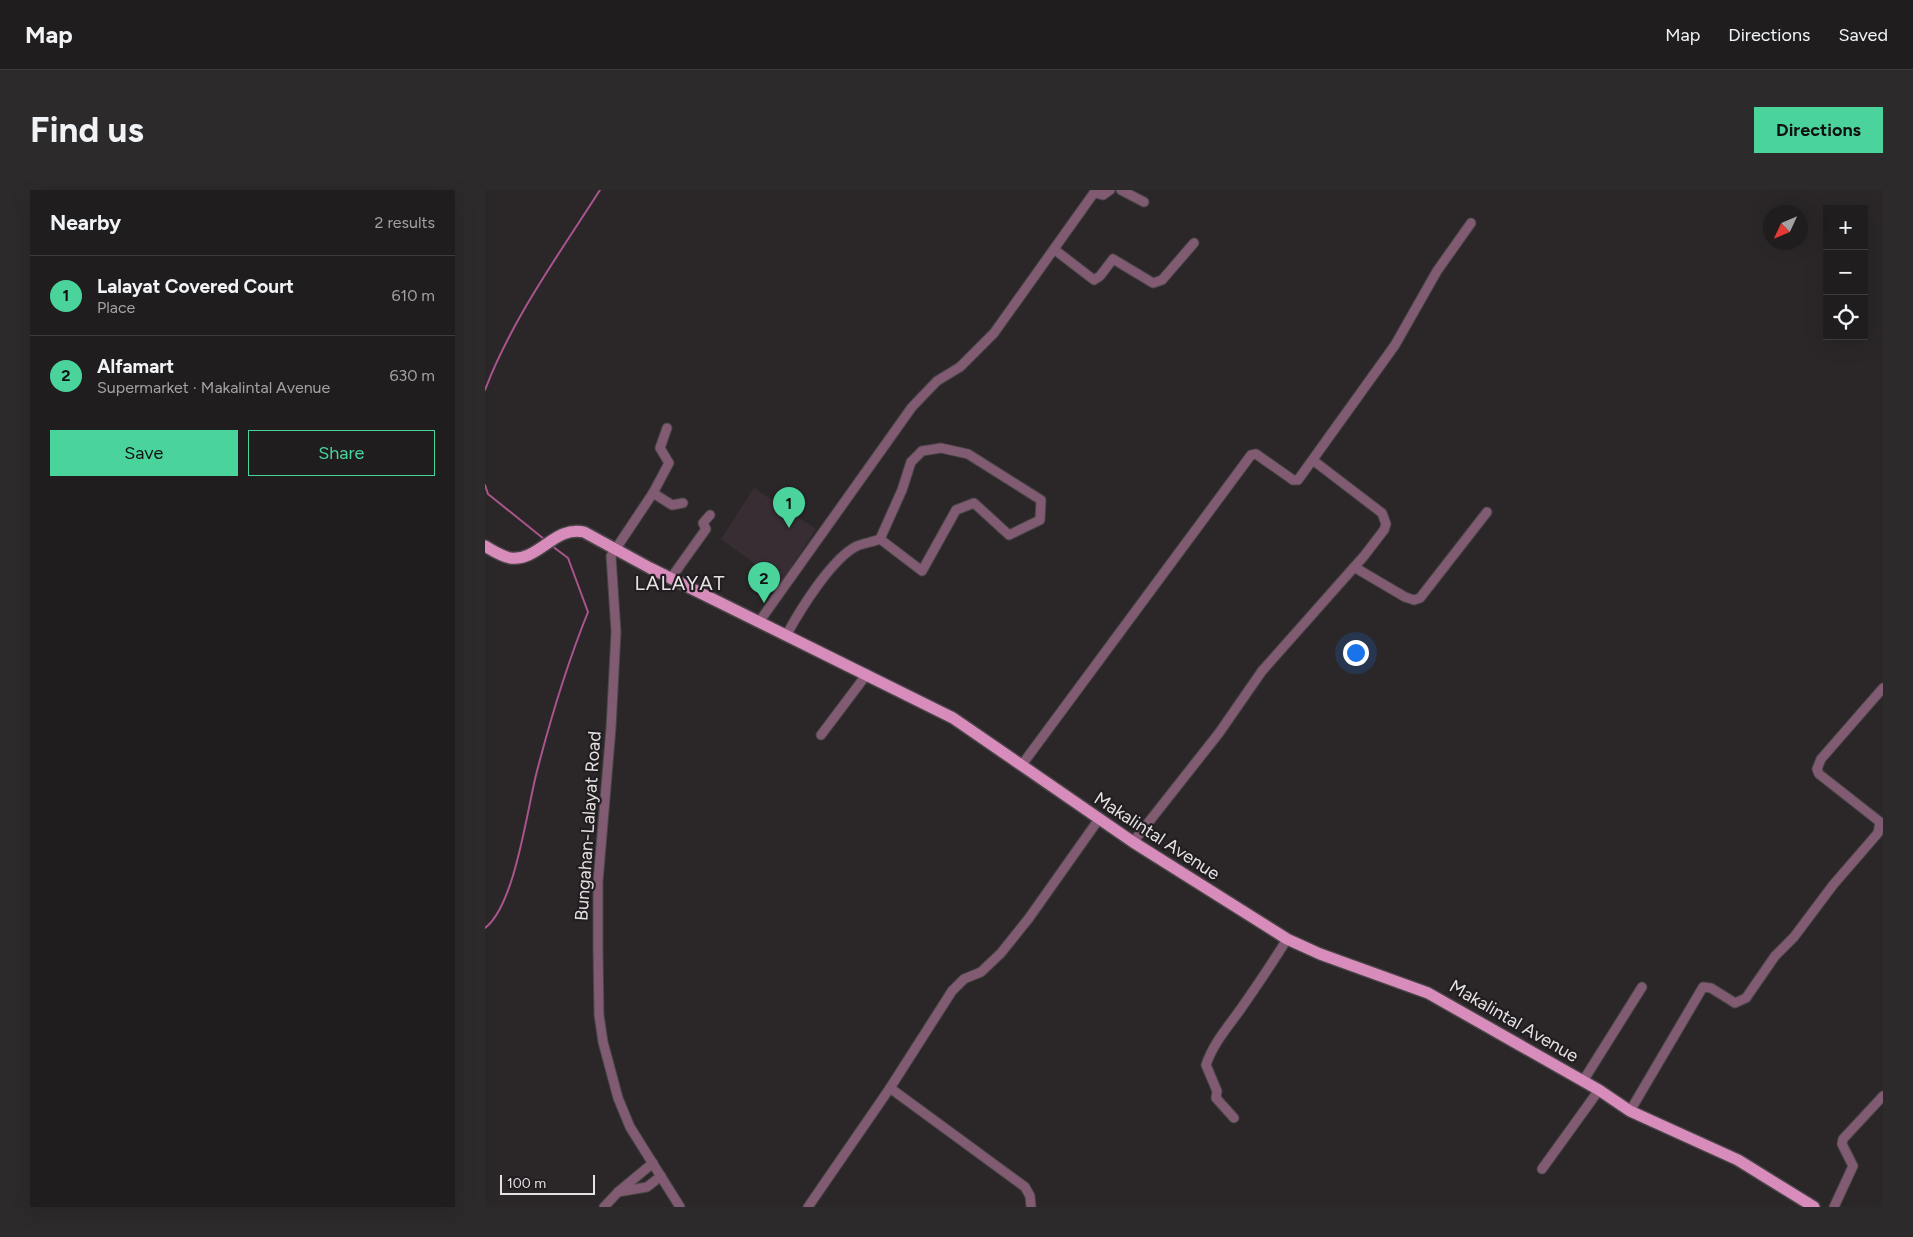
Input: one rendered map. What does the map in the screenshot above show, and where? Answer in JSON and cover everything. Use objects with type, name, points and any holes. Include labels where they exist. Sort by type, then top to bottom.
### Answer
[{"type":"main road","name":"Makalintal Avenue","points":[[485,546],[511,558],[523,558],[560,534],[576,530],[584,532],[671,578],[953,718],[1133,842],[1287,940],[1428,993],[1599,1090],[1629,1111],[1738,1160],[1814,1207]]},
{"type":"street","points":[[759,622],[912,407],[937,381],[960,367],[994,333],[1096,191],[1103,195],[1110,190]]},
{"type":"street","points":[[1121,190],[1144,202]]},
{"type":"street","points":[[1021,766],[1251,455],[1256,454],[1293,480],[1298,480],[1314,461],[1395,345],[1437,270],[1471,223]]},
{"type":"street","points":[[1055,250],[1095,280],[1113,258],[1153,283],[1162,280],[1194,243]]},
{"type":"street","points":[[615,549],[653,493],[669,463],[660,448],[667,428]]},
{"type":"street","points":[[787,634],[803,606],[838,562],[856,547],[880,540],[902,490],[911,462],[922,451],[941,448],[968,454],[1041,500],[1041,520],[1009,535],[973,502],[956,510],[922,570],[880,540]]},
{"type":"street","points":[[1133,842],[1219,732],[1262,671],[1354,567],[1384,530],[1385,517],[1314,461]]},
{"type":"street","points":[[653,493],[673,505],[683,503]]},
{"type":"street","points":[[1354,567],[1414,600],[1420,598],[1487,512]]},
{"type":"street","points":[[671,578],[706,529],[703,523],[710,515]]},
{"type":"street","name":"Bungahan-Lalayat Road","points":[[615,549],[611,556],[616,632],[598,882],[599,1015],[603,1042],[618,1098],[630,1126],[680,1207]]},
{"type":"street","points":[[821,735],[867,674]]},
{"type":"street","points":[[1629,1111],[1703,987],[1708,986],[1735,1003],[1746,998],[1775,956],[1794,937],[1833,884],[1877,833],[1880,822],[1819,774],[1817,769],[1821,759],[1883,688]]},
{"type":"street","points":[[808,1207],[890,1088],[952,991],[964,979],[981,972],[1001,953],[1029,918],[1099,819]]},
{"type":"street","points":[[1234,1118],[1216,1098],[1217,1091],[1206,1065],[1210,1052],[1222,1032],[1272,965],[1287,940]]},
{"type":"street","points":[[1583,1081],[1642,987]]},
{"type":"street","points":[[890,1088],[1025,1187],[1030,1196],[1031,1207]]},
{"type":"street","points":[[1541,1169],[1599,1090]]},
{"type":"street","points":[[1834,1207],[1853,1166],[1842,1144],[1843,1139],[1883,1096]]},
{"type":"street","points":[[604,1207],[618,1192],[653,1163]]},
{"type":"street","points":[[618,1192],[647,1187],[661,1176]]},
{"type":"shaded area","points":[[754,488],[816,529],[781,583],[721,539]]},
{"type":"waterway","points":[[485,390],[522,312],[600,190]]},
{"type":"waterway","points":[[485,485],[488,494],[544,539]]},
{"type":"waterway","points":[[485,928],[495,916],[504,900],[512,879],[548,731],[566,671],[588,612],[568,558],[552,546]]},
{"type":"place","name":"Lalayat Covered Court","points":[[789,528]]},
{"type":"place","name":"Alfamart","points":[[764,603]]},
{"type":"district","name":"LALAYAT","points":[[680,583]]}]
